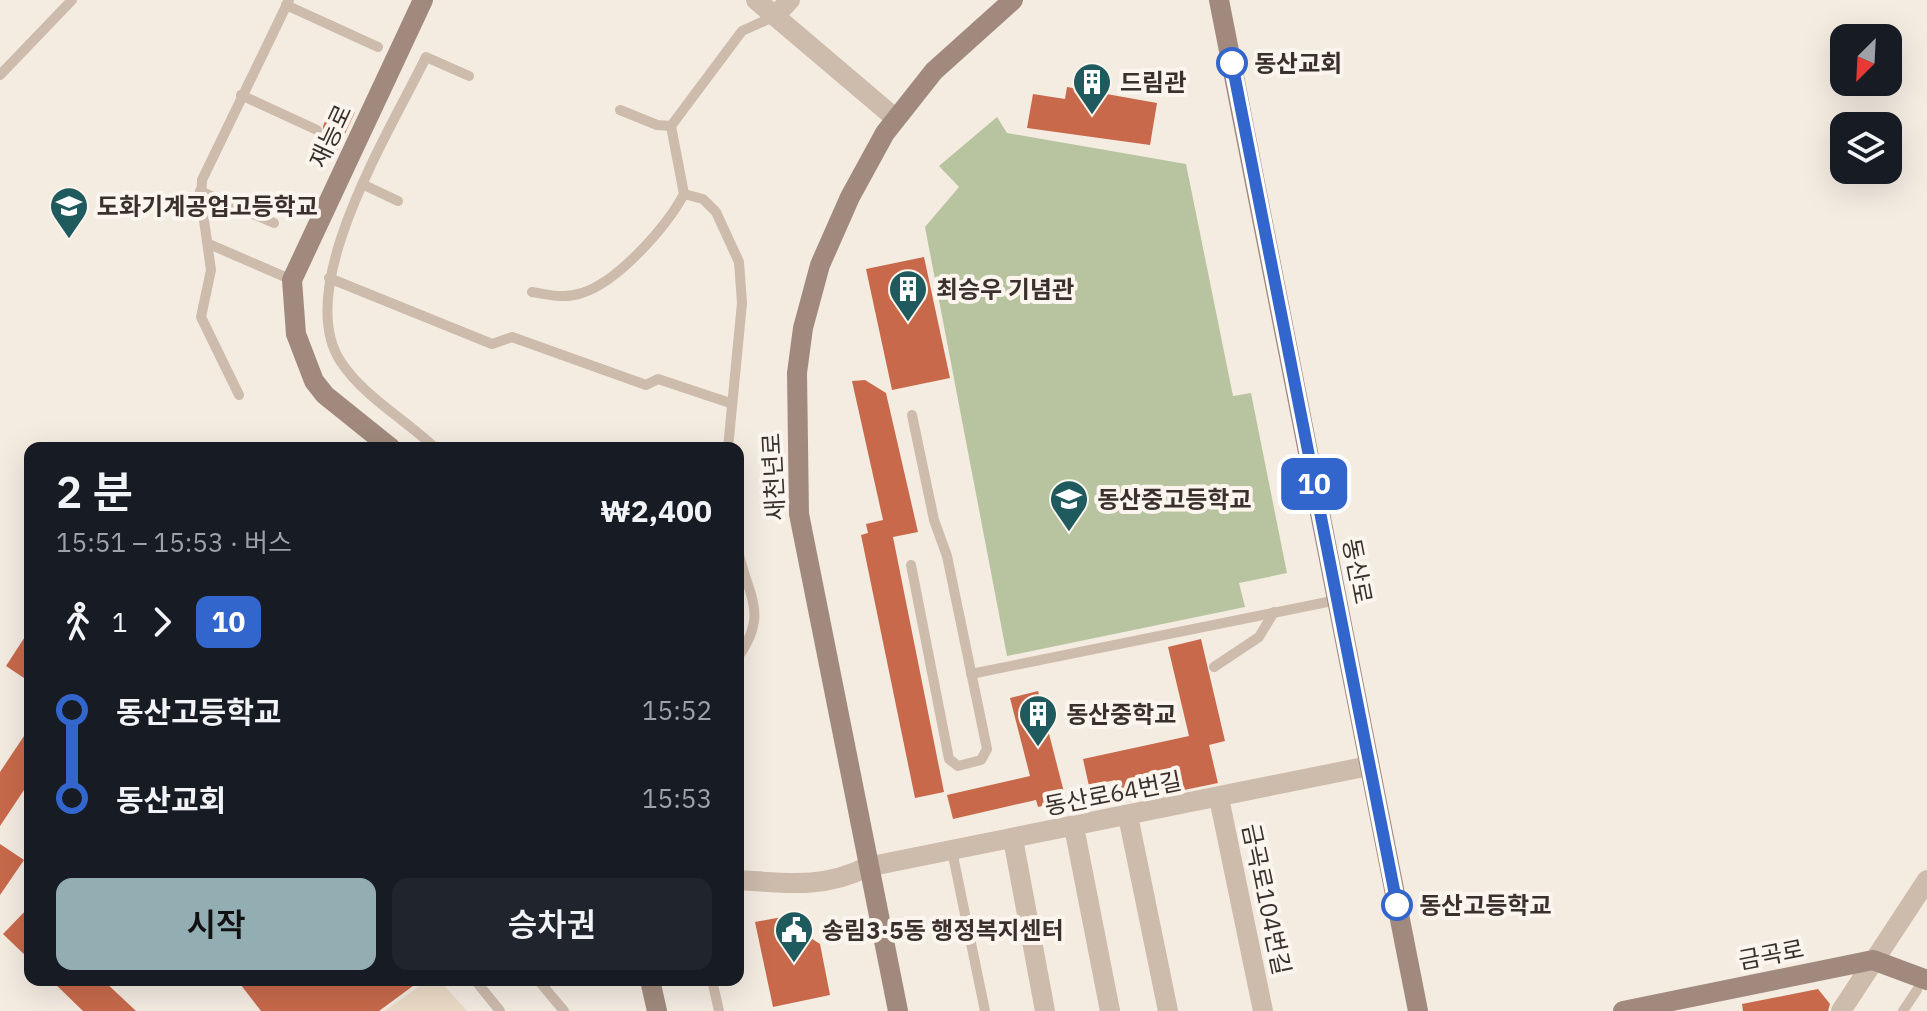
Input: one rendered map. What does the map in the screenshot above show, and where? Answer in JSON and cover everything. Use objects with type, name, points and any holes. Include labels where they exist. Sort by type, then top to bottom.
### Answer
[{"type":"street","name":"재능로","points":[[384,442],[325,395],[314,381],[296,334],[292,280],[423,0]]},
{"type":"street","points":[[756,0],[895,118]]},
{"type":"street","points":[[775,16],[790,0]]},
{"type":"street","name":"새천년로","points":[[898,1011],[799,514],[795,407],[803,328],[820,265],[850,197],[895,118],[934,71],[1012,0]]},
{"type":"street","name":"동산로","points":[[1219,0],[1418,1011]]},
{"type":"street","name":"동산로64번길","points":[[744,880],[815,885],[842,880],[867,867],[1369,766]]},
{"type":"street","name":"금곡로104번길","points":[[1219,798],[1263,1011]]},
{"type":"street","points":[[1128,816],[1168,1011]]},
{"type":"street","points":[[1074,827],[1110,1011]]},
{"type":"street","points":[[1013,839],[1045,1011]]},
{"type":"street","points":[[1841,1011],[1927,880]]},
{"type":"street","points":[[1873,960],[1922,985]]},
{"type":"street","name":"금곡로","points":[[1623,1011],[1873,960]]},
{"type":"street","points":[[651,986],[657,1011]]},
{"type":"lane","points":[[0,75],[72,0]]},
{"type":"lane","points":[[239,395],[201,317],[210,280],[209,244],[200,191],[204,171],[287,3],[378,47]]},
{"type":"lane","points":[[532,292],[566,296],[599,286],[666,223],[684,194],[671,126],[742,31],[775,16]]},
{"type":"lane","points":[[428,442],[374,397],[340,362],[327,333],[329,278],[334,252],[426,57],[469,76]]},
{"type":"lane","points":[[241,95],[317,130]]},
{"type":"lane","points":[[620,110],[657,125],[671,126]]},
{"type":"lane","points":[[364,185],[398,201]]},
{"type":"lane","points":[[200,191],[274,223]]},
{"type":"lane","points":[[684,194],[703,199],[716,212],[739,262],[742,303],[728,442]]},
{"type":"lane","points":[[209,244],[292,280]]},
{"type":"lane","points":[[329,278],[492,344],[512,337],[646,385],[658,379],[730,403]]},
{"type":"lane","points":[[911,565],[949,759],[958,766],[981,760],[987,749],[912,415]]},
{"type":"lane","points":[[744,569],[756,622],[744,645]]},
{"type":"lane","points":[[971,674],[1337,600]]},
{"type":"lane","points":[[1214,667],[1259,637],[1274,612]]},
{"type":"lane","points":[[952,851],[985,1011]]},
{"type":"lane","points":[[1903,1011],[1922,985]]},
{"type":"lane","points":[[480,986],[500,1011]]},
{"type":"lane","points":[[543,986],[564,1011]]},
{"type":"lane","points":[[713,986],[719,1011]]},
{"type":"green space","points":[[997,117],[1007,133],[1186,164],[1233,396],[1251,393],[1287,573],[1239,583],[1245,607],[1007,656],[925,227],[959,187],[939,166]]},
{"type":"shaded area","points":[[420,986],[444,986],[467,1011],[385,1011]]},
{"type":"building","name":"드림관","points":[[1067,87],[1157,103],[1150,145],[1027,128],[1033,94],[1065,99]]},
{"type":"building","points":[[334,102],[355,112],[335,155],[314,146],[324,133],[323,126]]},
{"type":"building","name":"최승우 기념관","points":[[924,257],[950,378],[892,390],[866,269]]},
{"type":"building","points":[[865,380],[886,393],[918,532],[893,537],[944,792],[915,798],[861,535],[868,533],[866,524],[883,520],[852,381]]},
{"type":"building","points":[[24,638],[24,678],[6,666]]},
{"type":"building","points":[[1201,639],[1225,741],[1209,745],[1218,783],[1160,795],[1158,785],[1119,794],[1115,780],[1089,786],[1083,759],[1189,736],[1168,647]]},
{"type":"building","name":"동산중학교","points":[[1038,691],[1066,800],[1038,807],[1036,800],[953,819],[947,795],[1030,776],[1010,698]]},
{"type":"building","points":[[24,736],[24,790],[0,826],[0,772]]},
{"type":"building","points":[[0,844],[24,860],[0,895]]},
{"type":"building","points":[[24,912],[24,954],[3,934]]},
{"type":"building","name":"송림3·5동 행정복지센터","points":[[793,915],[797,929],[820,944],[830,995],[773,1007],[755,922]]},
{"type":"building","points":[[57,986],[109,986],[136,1011],[83,1011]]},
{"type":"building","points":[[242,986],[413,986],[379,1011],[261,1011]]},
{"type":"building","points":[[1818,989],[1830,1004],[1828,1011],[1743,1011],[1742,1004]]},
{"type":"bus line","name":"10","points":[[1232,63],[1397,905]]},
{"type":"place","name":"동산교회","points":[[1232,63]]},
{"type":"place","name":"드림관","points":[[1092,116]]},
{"type":"place","name":"도화기계공업고등학교","points":[[69,240]]},
{"type":"place","name":"최승우 기념관","points":[[908,323]]},
{"type":"place","name":"동산중고등학교","points":[[1069,533]]},
{"type":"place","name":"동산중학교","points":[[1038,748]]},
{"type":"place","name":"동산고등학교","points":[[1397,905]]},
{"type":"place","name":"송림3·5동 행정복지센터","points":[[794,964]]}]
